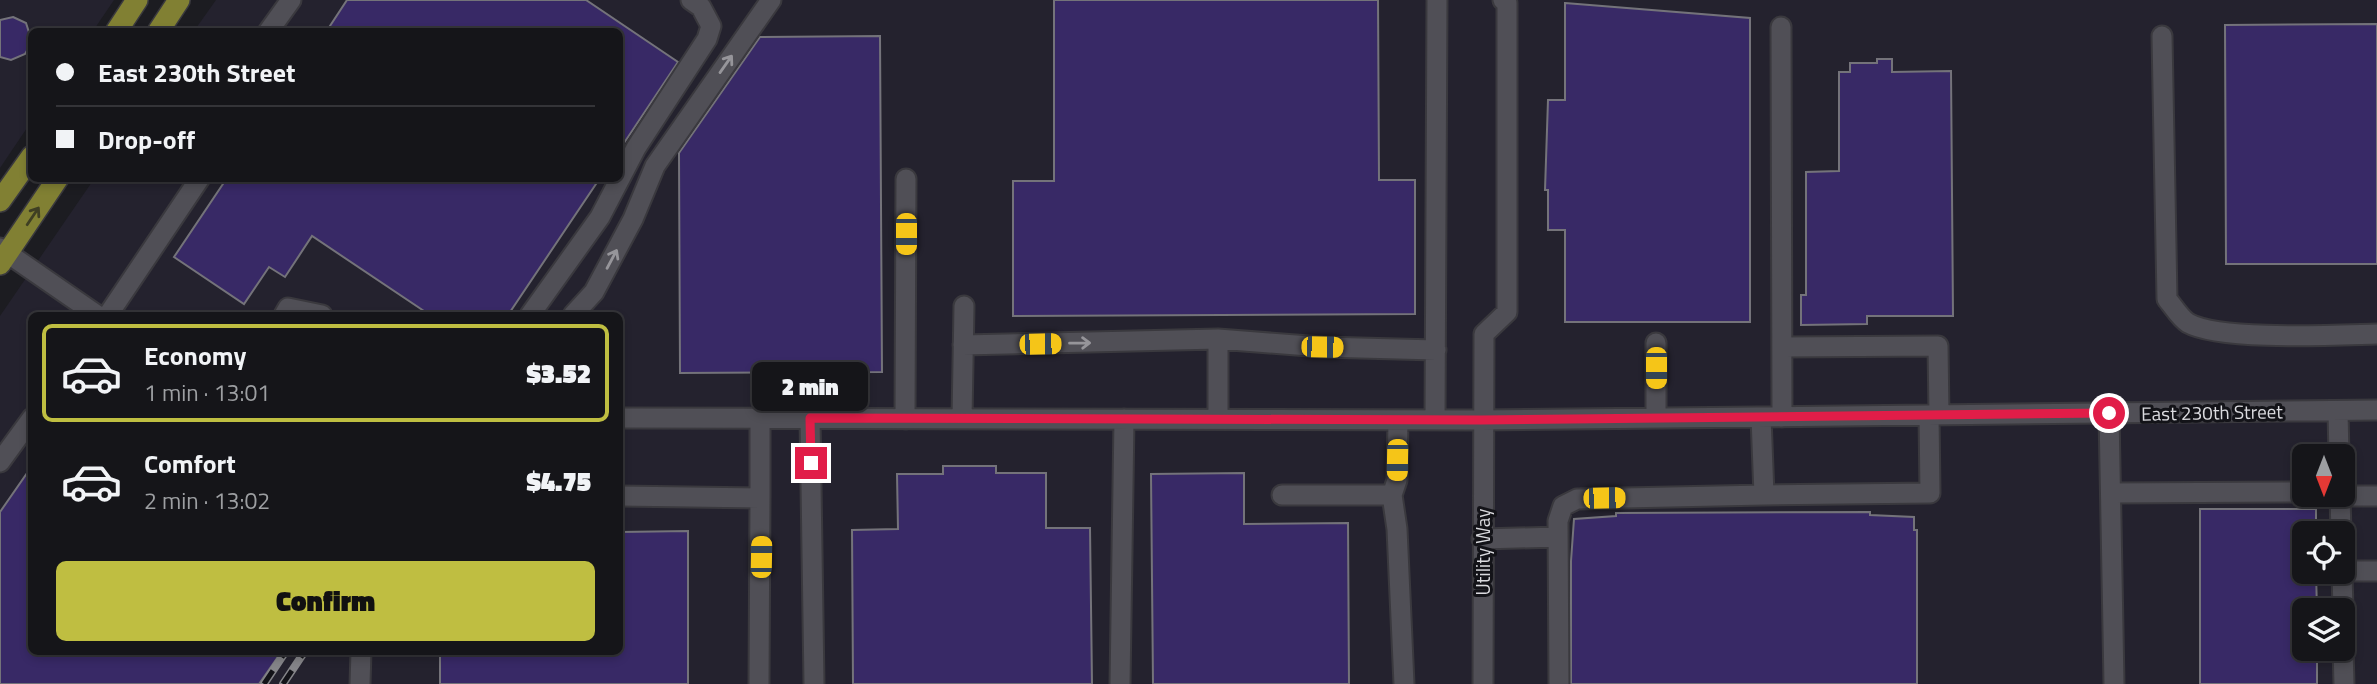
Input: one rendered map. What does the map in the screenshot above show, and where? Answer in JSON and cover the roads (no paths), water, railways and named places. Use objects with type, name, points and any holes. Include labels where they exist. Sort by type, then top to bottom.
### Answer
[{"type":"main road","points":[[119,28],[137,0]]},
{"type":"main road","points":[[161,28],[179,0]]},
{"type":"main road","points":[[0,201],[28,162]]},
{"type":"main road","points":[[3,255],[55,182]]},
{"type":"street","points":[[623,173],[707,39],[710,26],[701,7],[691,0]]},
{"type":"street","points":[[576,312],[594,292],[633,219],[655,166],[771,0]]},
{"type":"street","points":[[1435,420],[1437,0]]},
{"type":"street","name":"Utility Way","points":[[1483,684],[1483,334],[1507,312],[1507,4],[1503,0]]},
{"type":"street","points":[[270,28],[283,3]]},
{"type":"street","points":[[1781,27],[1782,417]]},
{"type":"street","points":[[2162,36],[2167,299],[2186,322],[2205,330],[2256,334],[2377,334]]},
{"type":"street","points":[[905,419],[906,179]]},
{"type":"street","points":[[110,312],[197,182]]},
{"type":"street","points":[[532,312],[600,216],[618,182]]},
{"type":"street","points":[[3,255],[92,312]]},
{"type":"street","points":[[962,419],[964,306]]},
{"type":"street","points":[[286,312],[288,308],[307,312]]},
{"type":"street","points":[[963,345],[1218,340],[1322,347],[1436,350]]},
{"type":"street","points":[[1218,340],[1218,419]]},
{"type":"street","points":[[1656,343],[1656,418]]},
{"type":"street","points":[[1559,684],[1558,521],[1563,506],[1577,499],[1930,493],[1938,346],[1782,347]]},
{"type":"street","name":"East 230th Street","points":[[623,418],[1481,420],[2377,410]]},
{"type":"street","points":[[2338,411],[2339,444]]},
{"type":"street","points":[[2109,413],[2114,684]]},
{"type":"street","points":[[1761,417],[1764,495]]},
{"type":"street","points":[[759,684],[760,418]]},
{"type":"street","points":[[810,418],[814,684]]},
{"type":"street","points":[[1120,684],[1124,419]]},
{"type":"street","points":[[1398,420],[1397,480],[1392,495],[1397,529],[1404,684]]},
{"type":"street","points":[[0,462],[28,424]]},
{"type":"street","points":[[2112,493],[2292,492]]},
{"type":"street","points":[[1282,495],[1392,495]]},
{"type":"street","points":[[623,496],[760,498]]},
{"type":"street","points":[[2356,496],[2377,496]]},
{"type":"street","points":[[1482,539],[1558,537]]},
{"type":"street","points":[[2355,572],[2377,571]]},
{"type":"street","points":[[360,655],[360,684]]},
{"type":"street","points":[[2343,661],[2344,684]]},
{"type":"railway","points":[[264,684],[283,655]]},
{"type":"railway","points":[[283,684],[302,655]]}]
